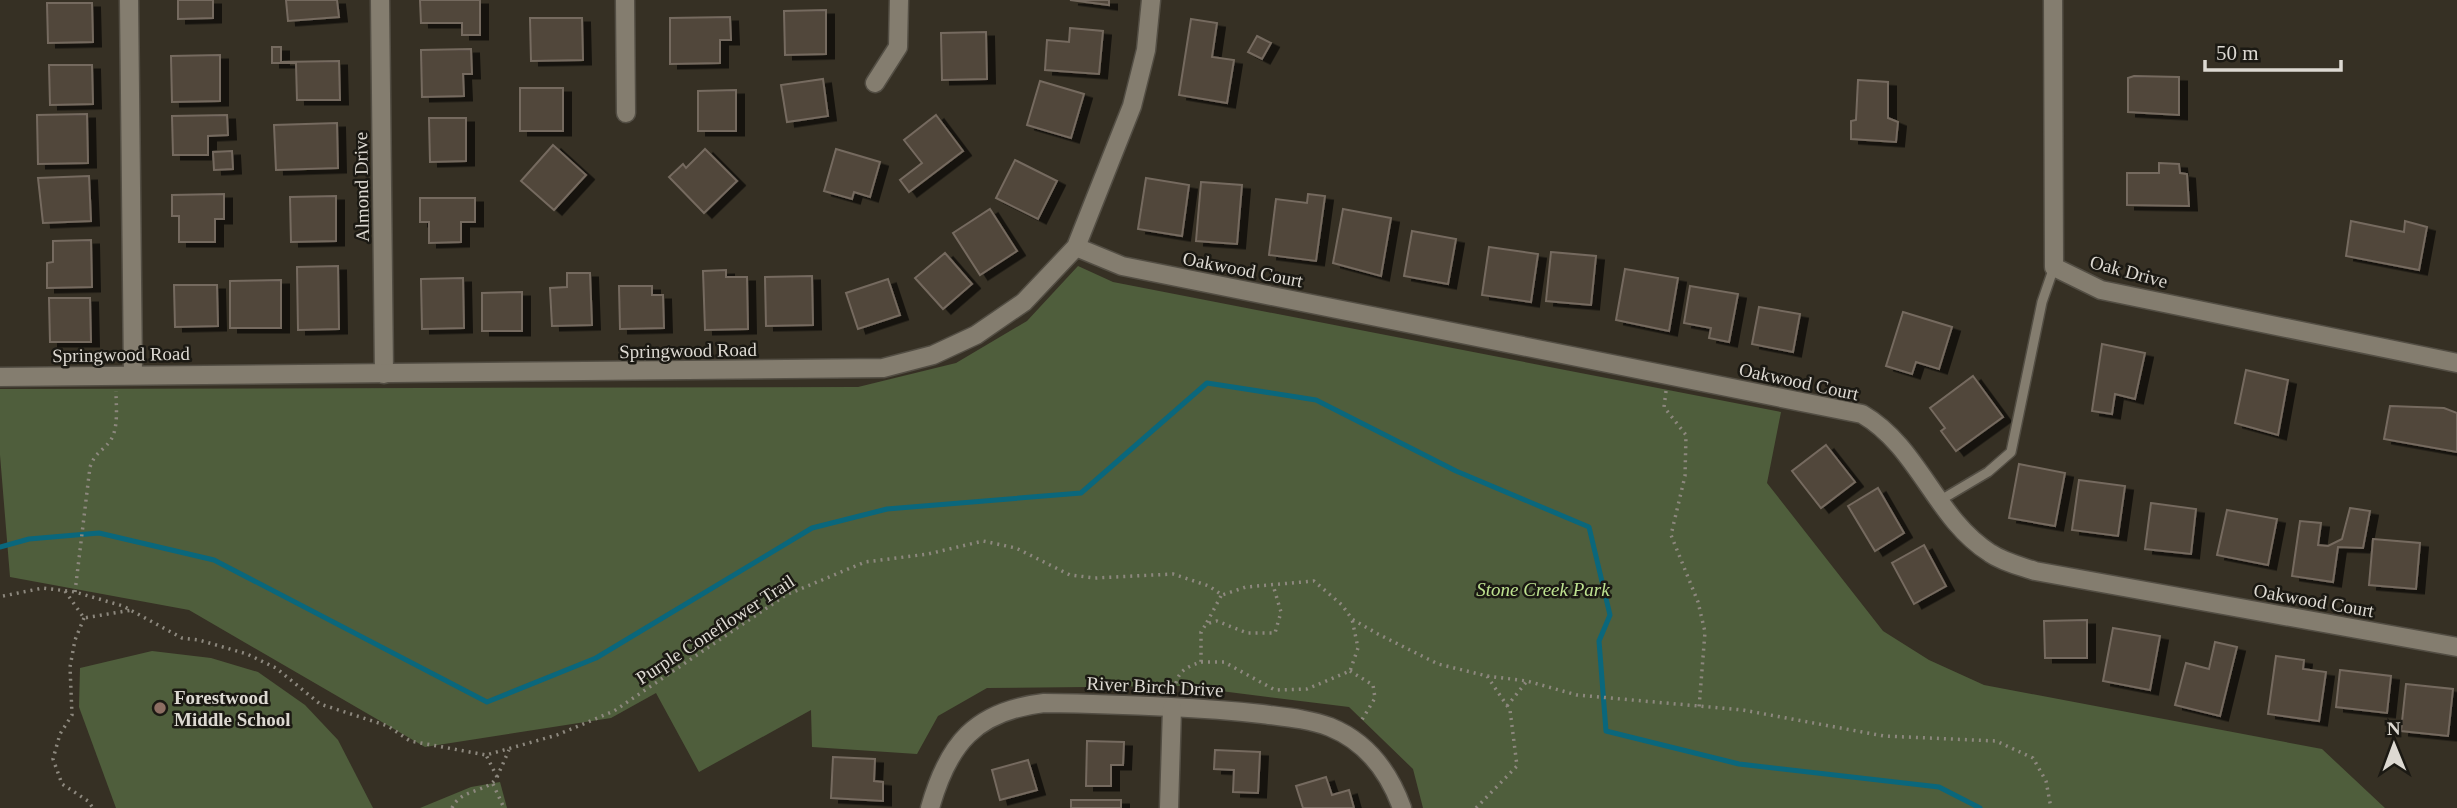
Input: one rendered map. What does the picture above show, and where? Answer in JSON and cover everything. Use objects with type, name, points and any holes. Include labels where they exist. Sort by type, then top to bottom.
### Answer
[{"type":"street","points":[[130,0],[132,374]]},
{"type":"street","name":"Almond Drive","points":[[380,0],[384,374]]},
{"type":"street","points":[[625,0],[626,113]]},
{"type":"street","points":[[875,83],[898,47],[899,0]]},
{"type":"street","name":"Springwood Road","points":[[0,377],[883,368],[933,355],[976,335],[1024,302],[1076,247],[1132,106],[1146,50],[1151,0]]},
{"type":"street","points":[[2053,0],[2054,267]]},
{"type":"street","name":"Oakwood Court","points":[[1076,247],[1122,266],[1862,414],[1891,434],[1961,530],[1990,553],[2035,571],[2457,647]]},
{"type":"street","name":"Oak Drive","points":[[2054,267],[2101,290],[2457,363]]},
{"type":"street","points":[[1169,808],[1173,699]]},
{"type":"street","name":"River Birch Drive","points":[[930,808],[948,755],[961,740],[988,718],[1016,706],[1044,703],[1173,699],[1331,727],[1374,757],[1385,769],[1400,803]]},
{"type":"lane","points":[[1939,501],[1988,472],[2011,452],[2042,302],[2054,267]]},
{"type":"path","points":[[75,592],[90,467],[95,452],[110,441],[115,427],[116,389]]},
{"type":"path","points":[[1666,390],[1664,407],[1686,435],[1685,476],[1671,535],[1698,602],[1705,632],[1699,708]]},
{"type":"path","name":"Purple Coneflower Trail","points":[[3,596],[43,588],[75,592],[134,610],[182,639],[225,646],[276,668],[303,692],[338,712],[388,726],[410,741],[425,747],[486,755],[557,735],[614,711],[786,595],[865,562],[928,554],[983,541],[1016,548],[1070,575],[1095,578],[1173,574],[1193,579],[1222,595]]},
{"type":"path","points":[[1201,662],[1201,632],[1222,595],[1246,587],[1314,581],[1342,605],[1352,619],[1438,664],[1487,676],[1527,681],[1577,695],[1742,710],[1884,736],[1996,741],[2033,758],[2046,780],[2051,808]]},
{"type":"path","points":[[1206,624],[1217,621],[1247,633],[1275,633],[1281,612],[1273,585]]},
{"type":"path","points":[[65,591],[84,618]]},
{"type":"path","points":[[84,618],[134,610]]},
{"type":"path","points":[[1211,611],[1217,621]]},
{"type":"path","points":[[84,618],[75,640],[70,667],[72,715],[60,734],[53,759],[62,785],[88,801],[93,808]]},
{"type":"path","points":[[1173,699],[1177,677],[1184,667],[1201,662],[1224,662],[1275,690],[1307,689],[1350,671],[1358,648],[1352,630],[1352,619]]},
{"type":"path","points":[[1350,671],[1373,685],[1375,698],[1360,723]]},
{"type":"path","points":[[1476,808],[1517,766],[1507,706],[1487,676]]},
{"type":"path","points":[[1507,706],[1527,681]]},
{"type":"path","points":[[452,808],[465,794],[493,783],[509,750]]},
{"type":"path","points":[[486,755],[497,777]]},
{"type":"path","points":[[493,783],[504,808]]},
{"type":"green space","name":"Stone Creek Park","points":[[1078,266],[1113,282],[1781,412],[1767,483],[1883,631],[1929,660],[1984,685],[2322,749],[2385,808],[1423,808],[1413,769],[1349,707],[1181,686],[987,688],[938,716],[917,754],[812,747],[811,710],[699,772],[656,693],[611,718],[425,747],[189,610],[10,577],[0,455],[0,389],[858,387],[956,363],[1027,321]]},
{"type":"green space","points":[[152,651],[211,658],[258,672],[305,705],[338,740],[373,808],[116,808],[79,707],[80,668]]},
{"type":"green space","points":[[500,782],[507,808],[420,808],[471,787]]},
{"type":"building","points":[[178,0],[213,0],[213,18],[178,19]]},
{"type":"building","points":[[286,0],[337,0],[339,17],[288,21]]},
{"type":"building","points":[[420,0],[480,0],[480,35],[462,35],[462,23],[421,23]]},
{"type":"building","points":[[1070,0],[1109,0],[1109,5]]},
{"type":"building","points":[[47,3],[92,3],[93,42],[48,43]]},
{"type":"building","points":[[826,10],[826,54],[785,55],[784,11]]},
{"type":"building","points":[[730,17],[731,40],[720,40],[720,63],[670,64],[670,18]]},
{"type":"building","points":[[530,18],[582,18],[583,60],[531,61]]},
{"type":"building","points":[[1191,19],[1217,23],[1212,57],[1234,60],[1227,103],[1179,95]]},
{"type":"building","points":[[1070,28],[1103,31],[1099,74],[1045,70],[1047,40],[1069,42]]},
{"type":"building","points":[[986,32],[987,79],[942,80],[941,33]]},
{"type":"building","points":[[1257,36],[1271,43],[1262,59],[1248,52]]},
{"type":"building","points":[[272,47],[281,47],[281,62],[339,61],[340,100],[297,100],[296,63],[272,63]]},
{"type":"building","points":[[471,49],[472,74],[463,74],[464,96],[422,97],[421,50]]},
{"type":"building","points":[[220,55],[220,101],[172,102],[171,56]]},
{"type":"building","points":[[49,65],[92,65],[93,104],[50,105]]},
{"type":"building","points":[[2179,77],[2179,115],[2128,112],[2128,78]]},
{"type":"building","points":[[823,79],[828,116],[787,122],[781,85]]},
{"type":"building","points":[[1858,80],[1888,82],[1888,118],[1898,122],[1896,142],[1851,139],[1851,121],[1856,120]]},
{"type":"building","points":[[1040,81],[1084,94],[1071,138],[1027,125]]},
{"type":"building","points":[[520,88],[563,88],[563,131],[520,131]]},
{"type":"building","points":[[736,90],[736,131],[698,131],[698,91]]},
{"type":"building","points":[[87,114],[88,163],[38,164],[37,115]]},
{"type":"building","points":[[227,115],[228,135],[208,136],[208,155],[173,155],[172,116]]},
{"type":"building","points":[[936,115],[963,151],[909,192],[900,180],[922,163],[904,140]]},
{"type":"building","points":[[429,118],[466,118],[466,161],[430,162]]},
{"type":"building","points":[[337,123],[338,168],[276,170],[274,125]]},
{"type":"building","points":[[553,145],[586,175],[554,210],[521,181]]},
{"type":"building","points":[[705,149],[737,181],[704,213],[669,177],[683,164],[686,168]]},
{"type":"building","points":[[836,149],[880,162],[870,197],[854,192],[852,199],[824,191]]},
{"type":"building","points":[[232,151],[233,169],[214,170],[213,152]]},
{"type":"building","points":[[1015,160],[1057,181],[1038,219],[996,198]]},
{"type":"building","points":[[2159,163],[2179,164],[2180,173],[2187,174],[2189,206],[2127,205],[2127,173],[2159,173]]},
{"type":"building","points":[[89,176],[91,221],[43,223],[38,178]]},
{"type":"building","points":[[1146,178],[1189,185],[1182,236],[1138,229]]},
{"type":"building","points":[[1201,182],[1242,185],[1237,244],[1196,241]]},
{"type":"building","points":[[224,194],[224,219],[215,219],[215,242],[179,242],[179,216],[172,216],[172,195]]},
{"type":"building","points":[[1308,194],[1325,196],[1316,261],[1269,255],[1276,199],[1307,203]]},
{"type":"building","points":[[336,196],[336,241],[291,242],[290,197]]},
{"type":"building","points":[[420,198],[475,198],[475,222],[461,222],[461,242],[429,243],[429,222],[420,222]]},
{"type":"building","points":[[990,209],[1017,251],[980,275],[953,233]]},
{"type":"building","points":[[1343,209],[1391,218],[1381,276],[1333,263]]},
{"type":"building","points":[[2351,221],[2404,232],[2405,221],[2427,227],[2419,270],[2346,256]]},
{"type":"building","points":[[1412,231],[1456,239],[1448,284],[1404,276]]},
{"type":"building","points":[[91,240],[92,287],[47,288],[47,263],[53,262],[53,241]]},
{"type":"building","points":[[1489,247],[1538,254],[1531,302],[1482,295]]},
{"type":"building","points":[[1551,252],[1596,256],[1591,305],[1546,301]]},
{"type":"building","points":[[945,253],[972,284],[943,309],[915,278]]},
{"type":"building","points":[[338,266],[339,329],[298,330],[297,267]]},
{"type":"building","points":[[1625,269],[1678,278],[1669,331],[1616,320]]},
{"type":"building","points":[[726,270],[726,277],[747,277],[748,329],[705,330],[703,271]]},
{"type":"building","points":[[567,273],[590,273],[592,325],[552,326],[550,288],[567,287]]},
{"type":"building","points":[[812,276],[813,325],[766,326],[765,277]]},
{"type":"building","points":[[463,278],[464,328],[422,329],[421,279]]},
{"type":"building","points":[[888,279],[900,315],[858,329],[846,293]]},
{"type":"building","points":[[281,280],[281,328],[230,328],[230,281]]},
{"type":"building","points":[[174,285],[217,285],[218,326],[175,327]]},
{"type":"building","points":[[619,286],[652,286],[652,295],[663,295],[664,328],[620,329]]},
{"type":"building","points":[[1690,286],[1738,294],[1729,342],[1709,338],[1711,328],[1684,323]]},
{"type":"building","points":[[522,292],[522,331],[482,331],[482,293]]},
{"type":"building","points":[[49,298],[90,298],[91,342],[50,342]]},
{"type":"building","points":[[1759,307],[1800,314],[1793,352],[1752,344]]},
{"type":"building","points":[[1903,312],[1952,327],[1939,369],[1916,362],[1912,374],[1886,366]]},
{"type":"building","points":[[2102,344],[2145,353],[2135,399],[2115,394],[2112,414],[2092,411]]},
{"type":"building","points":[[2246,370],[2288,380],[2278,435],[2235,423]]},
{"type":"building","points":[[1973,376],[2003,417],[1956,451],[1941,431],[1945,428],[1930,408]]},
{"type":"building","points":[[2390,406],[2444,408],[2457,413],[2457,452],[2384,439]]},
{"type":"building","points":[[1826,445],[1855,482],[1821,508],[1792,471]]},
{"type":"building","points":[[2019,464],[2065,473],[2055,526],[2009,518]]},
{"type":"building","points":[[2079,480],[2125,486],[2118,536],[2072,530]]},
{"type":"building","points":[[1878,488],[1904,533],[1875,551],[1848,506]]},
{"type":"building","points":[[2151,503],[2196,509],[2191,554],[2145,549]]},
{"type":"building","points":[[2350,508],[2370,511],[2363,548],[2338,547],[2333,582],[2292,576],[2300,521],[2321,523],[2318,545],[2328,546],[2342,539]]},
{"type":"building","points":[[2227,510],[2277,519],[2268,565],[2217,555]]},
{"type":"building","points":[[2373,539],[2420,543],[2416,589],[2369,585]]},
{"type":"building","points":[[1924,545],[1946,586],[1914,604],[1892,563]]},
{"type":"building","points":[[2087,620],[2087,658],[2045,658],[2044,621]]},
{"type":"building","points":[[2113,628],[2160,636],[2150,690],[2103,681]]},
{"type":"building","points":[[2215,642],[2237,647],[2220,716],[2175,705],[2186,663],[2209,669]]},
{"type":"building","points":[[2276,656],[2304,660],[2303,669],[2326,672],[2319,721],[2268,714]]},
{"type":"building","points":[[2340,670],[2391,676],[2387,713],[2336,707]]},
{"type":"building","points":[[2406,684],[2453,689],[2448,736],[2401,731]]},
{"type":"building","points":[[1087,741],[1124,742],[1123,765],[1111,765],[1111,786],[1086,786]]},
{"type":"building","points":[[1215,750],[1260,752],[1258,793],[1233,792],[1234,770],[1214,769]]},
{"type":"building","points":[[833,757],[875,759],[874,781],[883,782],[883,801],[831,798]]},
{"type":"building","points":[[1028,760],[1037,790],[1000,800],[992,770]]},
{"type":"building","points":[[1326,777],[1332,795],[1349,790],[1354,808],[1303,808],[1296,786]]},
{"type":"building","points":[[1071,800],[1121,800],[1121,808],[1071,808]]},
{"type":"waterway","points":[[0,547],[29,539],[99,533],[214,560],[487,702],[596,658],[812,528],[887,509],[1081,493],[1207,383],[1316,400],[1456,471],[1589,527],[1610,615],[1599,641],[1606,731],[1739,764],[1939,787],[1980,808]]},
{"type":"place","name":"Forestwood Middle School","points":[[160,708]]}]
